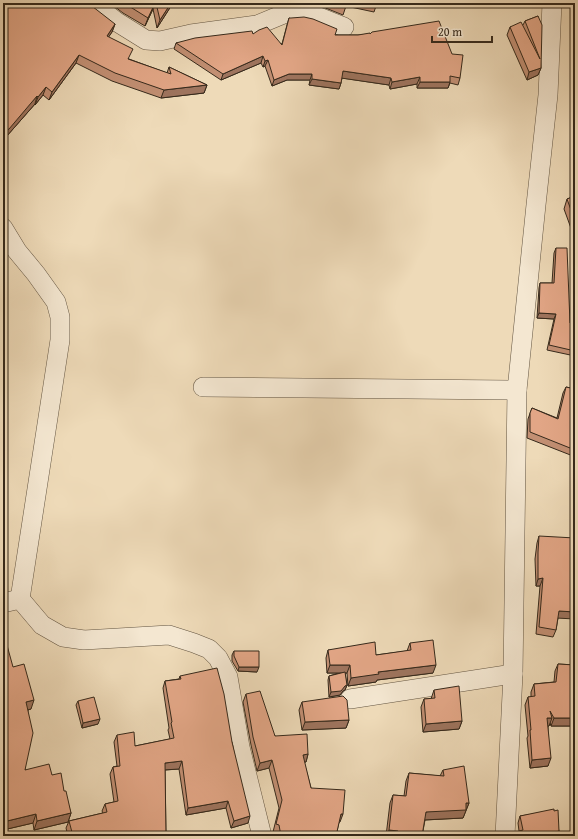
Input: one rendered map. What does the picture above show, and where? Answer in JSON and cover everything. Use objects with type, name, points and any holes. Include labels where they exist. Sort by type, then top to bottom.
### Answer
[{"type":"street","points":[[92,3],[117,22],[146,40],[160,41],[191,34],[257,25],[286,13],[303,12],[344,27]]},
{"type":"street","points":[[505,836],[513,674],[517,390],[548,95],[552,3]]},
{"type":"street","points":[[3,228],[17,251],[56,302],[60,317],[60,340],[12,601],[42,625],[63,637],[84,640],[169,635],[209,649],[218,658],[228,677],[240,747],[262,836]]},
{"type":"street","points":[[202,386],[517,390]]},
{"type":"street","points":[[350,699],[513,674]]},
{"type":"building","points":[[3,3],[88,3],[115,24],[107,36],[133,49],[128,59],[171,74],[169,67],[207,85],[164,90],[115,73],[79,55],[52,92],[46,87],[9,129],[3,133]]},
{"type":"building","points":[[124,3],[155,3],[148,18]]},
{"type":"building","points":[[156,3],[171,3],[160,20]]},
{"type":"building","points":[[335,3],[347,3],[345,7]]},
{"type":"building","points":[[538,16],[542,25],[541,68],[529,72],[510,27],[521,22],[540,59],[525,21]]},
{"type":"building","points":[[304,17],[337,29],[335,35],[370,34],[372,32],[439,21],[452,54],[463,55],[460,78],[450,76],[450,82],[420,82],[420,77],[392,82],[391,78],[343,71],[341,83],[312,79],[312,74],[289,74],[274,80],[268,60],[265,61],[263,56],[223,74],[176,43],[195,38],[252,31],[253,34],[267,27],[282,45],[289,18]]},
{"type":"building","points":[[575,196],[575,221],[567,199]]},
{"type":"building","points":[[556,248],[567,248],[570,323],[575,324],[575,351],[549,345],[556,314],[539,313],[540,283],[554,283]]},
{"type":"building","points":[[566,387],[575,389],[575,450],[530,432],[530,413],[532,408],[558,419]]},
{"type":"building","points":[[539,536],[575,538],[575,612],[559,611],[556,630],[539,627],[543,578],[538,579]]},
{"type":"building","points":[[5,638],[13,667],[24,664],[34,700],[26,702],[33,733],[25,770],[49,764],[52,775],[61,773],[64,791],[66,791],[71,813],[37,821],[36,814],[3,822],[3,639]]},
{"type":"building","points":[[433,640],[436,665],[378,672],[379,674],[351,678],[350,665],[330,665],[328,650],[375,642],[376,655],[411,650],[410,643]]},
{"type":"building","points":[[234,651],[259,651],[259,667],[239,667],[234,656]]},
{"type":"building","points":[[558,664],[575,665],[575,718],[554,718],[550,711],[552,718],[547,718],[551,758],[532,760],[528,697],[535,696],[534,684],[556,682]]},
{"type":"building","points":[[217,668],[224,694],[232,742],[250,816],[234,821],[228,801],[188,808],[182,761],[165,763],[166,836],[73,836],[69,821],[107,812],[105,804],[118,801],[113,767],[120,766],[117,735],[134,732],[135,746],[174,738],[165,681],[181,679],[180,676]]},
{"type":"building","points":[[345,672],[347,685],[341,691],[331,692],[329,676]]},
{"type":"building","points":[[459,686],[462,721],[426,724],[424,699],[435,698],[434,690]]},
{"type":"building","points":[[260,691],[275,736],[307,734],[308,754],[303,755],[311,788],[345,790],[343,814],[341,814],[336,836],[281,836],[279,825],[276,824],[282,800],[272,760],[260,763],[253,737],[246,694]]},
{"type":"building","points":[[343,696],[347,700],[349,720],[305,722],[302,702]]},
{"type":"building","points":[[94,697],[100,719],[83,723],[78,701]]},
{"type":"building","points":[[464,766],[469,803],[466,803],[466,810],[426,812],[422,836],[397,836],[398,831],[389,830],[393,795],[406,796],[409,773],[444,776],[443,770]]},
{"type":"building","points":[[554,809],[554,811],[558,810],[559,831],[544,836],[520,836],[519,831],[523,830],[520,816]]}]
